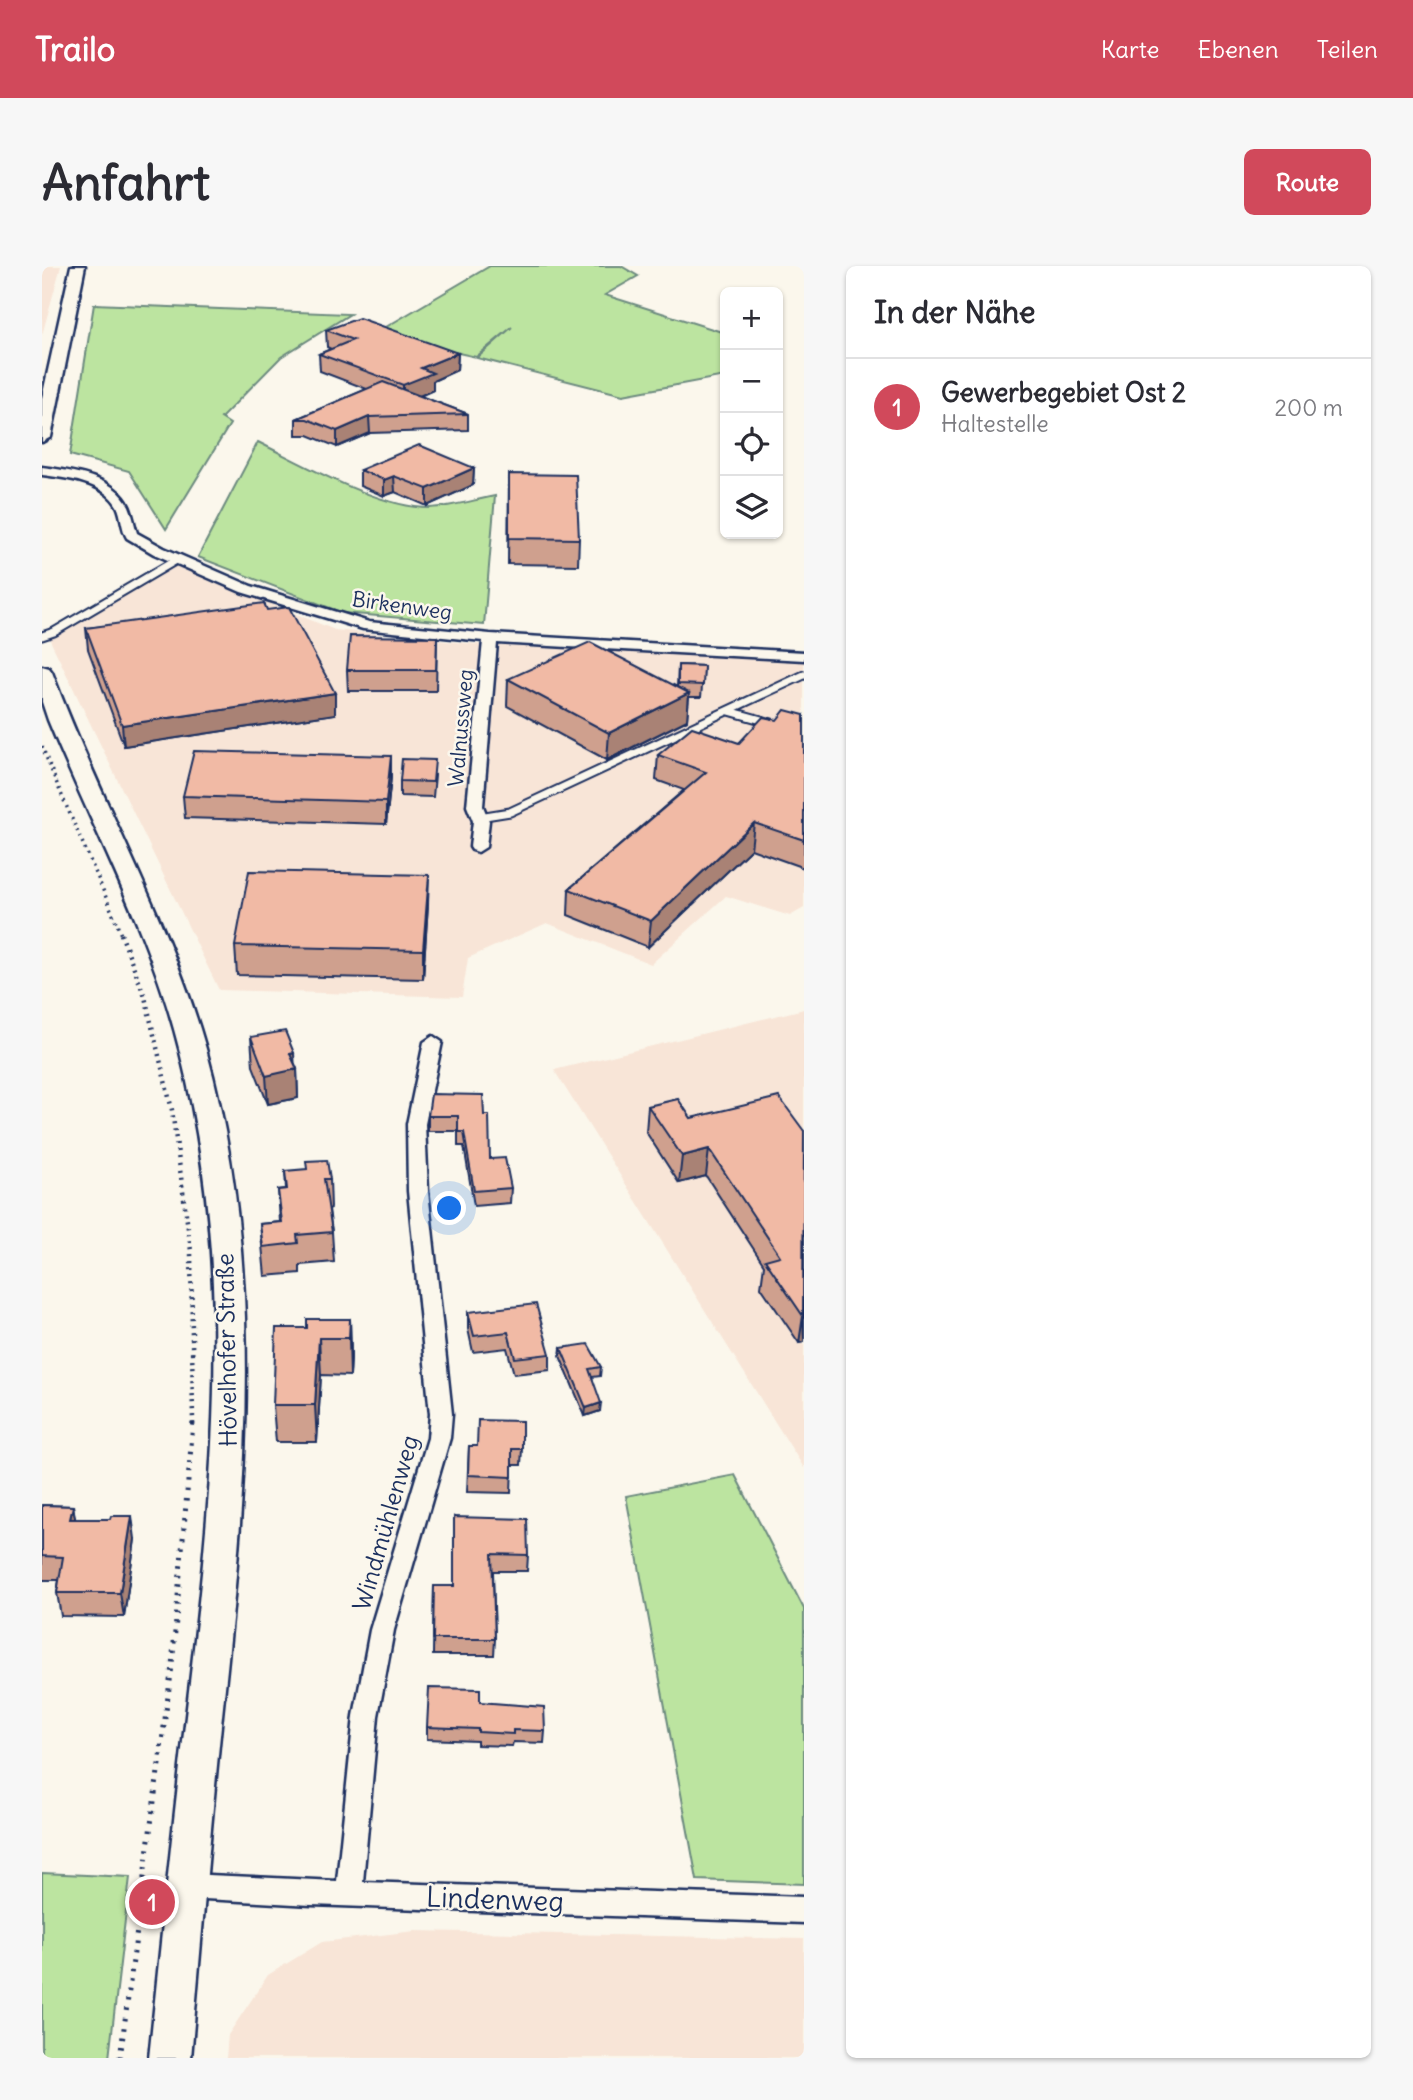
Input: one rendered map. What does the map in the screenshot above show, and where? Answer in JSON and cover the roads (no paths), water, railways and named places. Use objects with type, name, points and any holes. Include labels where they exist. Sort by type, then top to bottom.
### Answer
[{"type":"main road","points":[[42,436],[78,266]]},
{"type":"main road","name":"Hövelhofer Straße","points":[[42,672],[68,745],[132,881],[173,986],[200,1084],[221,1199],[231,1328],[227,1502],[170,2058]]},
{"type":"street","name":"Birkenweg","points":[[42,471],[66,474],[107,490],[123,506],[132,535],[159,551],[246,589],[344,620],[395,631],[804,656]]},
{"type":"street","name":"Walnussweg","points":[[480,819],[475,806],[490,638]]},
{"type":"street","points":[[478,848],[480,819]]},
{"type":"street","name":"Windmühlenweg","points":[[349,1893],[366,1716],[382,1630],[439,1438],[441,1415],[418,1191],[416,1125],[433,1042]]},
{"type":"street","name":"Lindenweg","points":[[186,1886],[804,1910]]},
{"type":"lane","points":[[42,636],[54,632],[178,559]]},
{"type":"lane","points":[[480,819],[510,812],[804,675]]},
{"type":"lane","points":[[728,711],[782,726]]},
{"type":"place","name":"Gewerbegebiet Ost 2","points":[[152,1902]]}]
